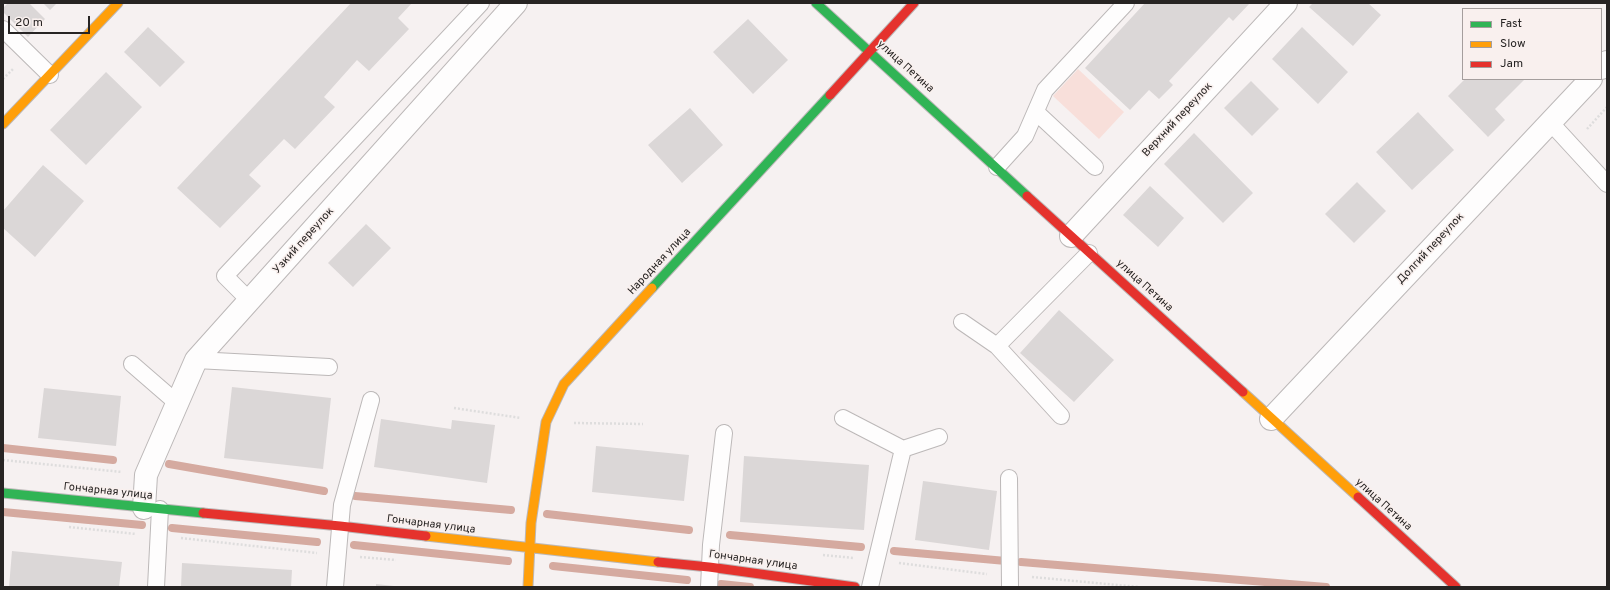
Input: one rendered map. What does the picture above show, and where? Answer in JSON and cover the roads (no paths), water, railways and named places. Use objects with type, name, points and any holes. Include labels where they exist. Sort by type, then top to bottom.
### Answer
[{"type":"street","points":[[3,124],[118,3]]},
{"type":"street","name":"Узкий переулок","points":[[152,508],[146,475],[196,360],[516,3]]},
{"type":"street","name":"улица Петина","points":[[816,3],[1456,587]]},
{"type":"street","name":"Народная улица","points":[[528,587],[531,549],[531,523],[546,422],[564,384],[914,3]]},
{"type":"street","name":"Верхний переулок","points":[[1071,236],[1286,3]]},
{"type":"street","name":"Долгий переулок","points":[[1272,419],[1590,80]]},
{"type":"street","name":"Гончарная улица","points":[[3,493],[340,526],[531,549],[709,567],[855,587]]},
{"type":"lane","points":[[250,301],[225,276],[481,3]]},
{"type":"lane","points":[[997,167],[1026,136],[1045,90],[1126,3]]},
{"type":"lane","points":[[3,29],[50,75]]},
{"type":"lane","points":[[1036,112],[1095,167]]},
{"type":"lane","points":[[1550,122],[1607,184]]},
{"type":"lane","points":[[997,346],[1089,253]]},
{"type":"lane","points":[[962,322],[997,346],[1061,416]]},
{"type":"lane","points":[[196,360],[329,367]]},
{"type":"lane","points":[[132,364],[177,403]]},
{"type":"lane","points":[[335,587],[339,555],[342,505],[371,400]]},
{"type":"lane","points":[[843,418],[903,449],[939,437]]},
{"type":"lane","points":[[708,587],[724,433]]},
{"type":"lane","points":[[870,587],[903,449]]},
{"type":"lane","points":[[1009,478],[1010,587]]},
{"type":"lane","points":[[152,508],[160,536],[156,587]]},
{"type":"waterway","points":[[3,448],[113,460]]},
{"type":"waterway","points":[[169,464],[324,491]]},
{"type":"waterway","points":[[355,496],[511,510]]},
{"type":"waterway","points":[[3,512],[142,525]]},
{"type":"waterway","points":[[547,514],[689,530]]},
{"type":"waterway","points":[[172,528],[317,542]]},
{"type":"waterway","points":[[730,535],[861,547]]},
{"type":"waterway","points":[[354,545],[508,561]]},
{"type":"waterway","points":[[894,551],[1006,561]]},
{"type":"waterway","points":[[1021,562],[1326,587]]},
{"type":"waterway","points":[[553,566],[687,580]]},
{"type":"waterway","points":[[721,584],[750,587]]}]
